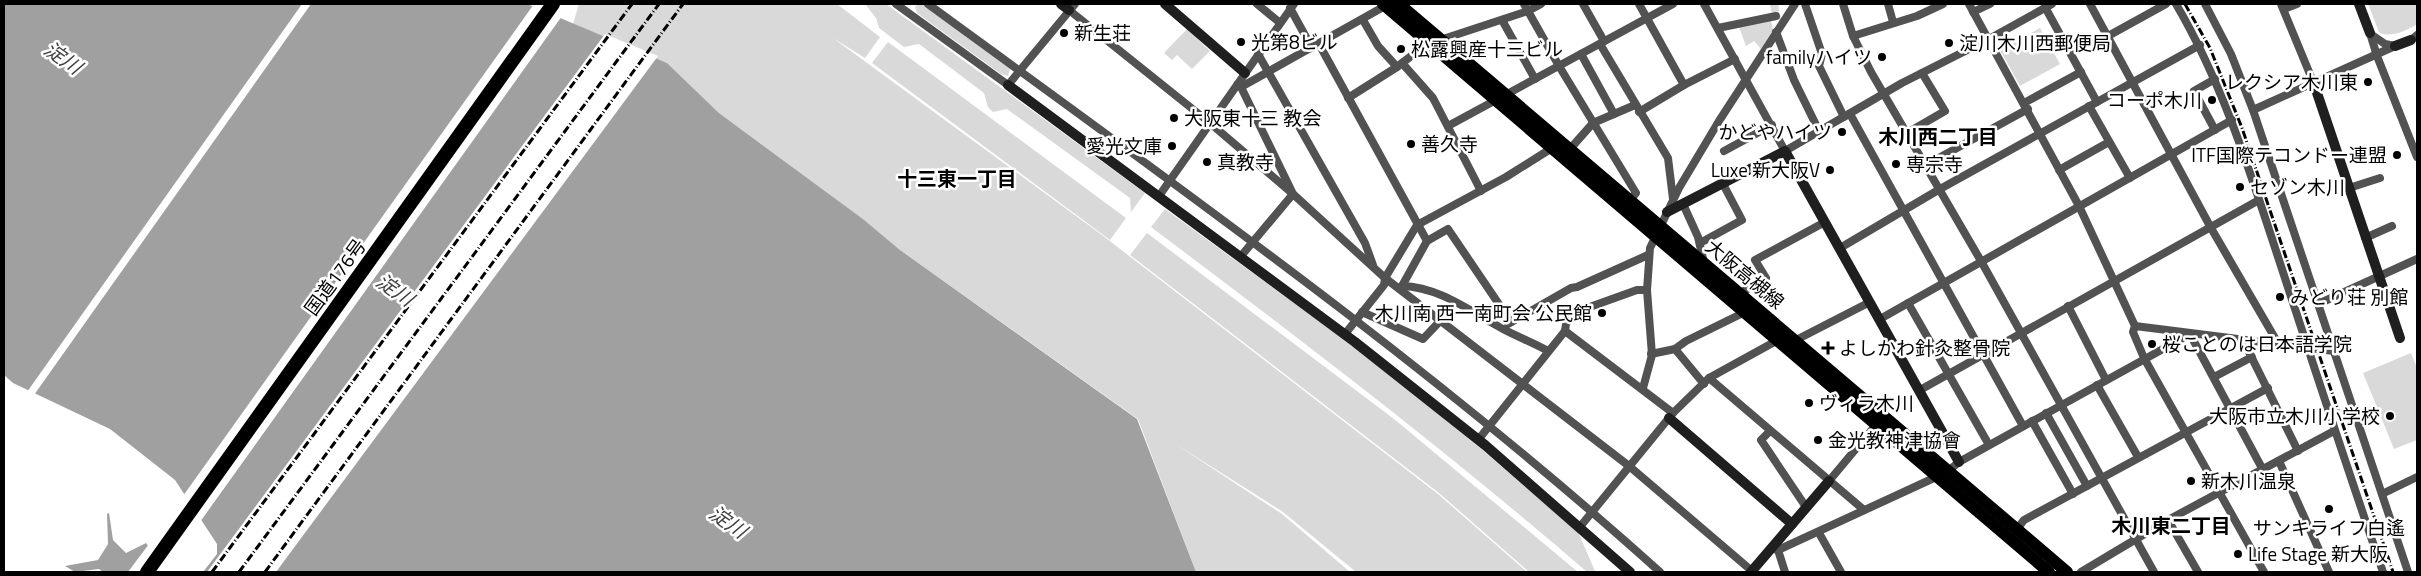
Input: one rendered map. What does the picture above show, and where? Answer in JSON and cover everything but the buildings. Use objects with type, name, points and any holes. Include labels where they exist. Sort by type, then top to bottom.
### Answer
[{"type":"highway","name":"国道176号","points":[[147,572],[553,4]]},
{"type":"main road","name":"大阪高槻線","points":[[1399,4],[1434,41]]},
{"type":"main road","name":"大阪高槻線","points":[[1384,5],[1434,41],[1501,98],[1570,149],[1630,200],[1657,232],[1743,313],[1876,426],[2016,529],[2067,572]]},
{"type":"main road","name":"大阪高槻線","points":[[1501,98],[1552,148],[1657,232],[1704,265],[1796,340],[2049,572]]},
{"type":"street","points":[[896,4],[907,7],[1008,85],[1345,334],[1478,440],[1630,572]]},
{"type":"street","points":[[928,4],[1169,180],[1356,320],[1489,425],[1592,511],[1660,572]]},
{"type":"street","points":[[1165,4],[1245,73]]},
{"type":"street","points":[[1258,4],[1279,22]]},
{"type":"street","points":[[1348,98],[1434,41],[1502,20],[1526,7],[1541,4]]},
{"type":"street","points":[[1583,4],[1637,108],[1668,158],[1673,200]]},
{"type":"street","points":[[1639,4],[1684,85]]},
{"type":"street","points":[[1448,126],[1673,4]]},
{"type":"street","points":[[1704,4],[1959,462]]},
{"type":"street","points":[[1643,388],[1652,354],[1647,290],[1648,255],[1657,232],[1718,121],[1747,80],[1777,24],[1795,4]]},
{"type":"street","points":[[1806,4],[1822,54],[1820,66],[1904,211],[2023,426]]},
{"type":"street","points":[[1843,4],[1853,36],[2022,333],[2154,572]]},
{"type":"street","points":[[1888,4],[1894,22]]},
{"type":"street","points":[[1853,36],[1918,16],[1943,4]]},
{"type":"street","points":[[1969,4],[2041,133],[2079,206],[2135,326],[2133,332],[2144,358],[2264,572]]},
{"type":"street","points":[[1974,12],[1990,4]]},
{"type":"street","points":[[2090,4],[2134,82],[2211,228],[2279,345]]},
{"type":"street","points":[[2108,36],[2166,4]]},
{"type":"street","points":[[2176,4],[2200,45],[2232,120],[2334,431],[2383,572]]},
{"type":"street","points":[[2205,4],[2231,54],[2252,110],[2408,572]]},
{"type":"street","points":[[2297,4],[2283,6],[2314,84],[2400,338]]},
{"type":"street","points":[[2359,4],[2377,56],[2417,157]]},
{"type":"street","points":[[1239,86],[1269,72],[1363,20],[1384,5]]},
{"type":"street","points":[[1008,85],[1068,6],[1293,194],[1385,278],[1401,287],[1521,384],[1629,466],[1752,572],[1775,550],[1792,524],[1876,426]]},
{"type":"street","points":[[1158,196],[1239,86],[1245,73],[1292,6],[1348,98],[1426,241]]},
{"type":"street","points":[[1667,212],[1785,151],[1922,73],[2048,6],[2097,102]]},
{"type":"street","points":[[1526,7],[1559,66],[1636,193],[1630,200]]},
{"type":"street","points":[[1363,20],[1378,46],[1433,98],[1481,191]]},
{"type":"street","points":[[1502,20],[1535,79]]},
{"type":"street","points":[[1718,28],[1777,24]]},
{"type":"street","points":[[1777,24],[1794,80],[1819,131]]},
{"type":"street","points":[[2370,33],[2377,40],[2395,46]]},
{"type":"street","points":[[2252,110],[2415,38]]},
{"type":"street","points":[[1840,248],[1940,189],[2200,45]]},
{"type":"street","points":[[1258,54],[1365,243],[1374,266]]},
{"type":"street","points":[[1581,54],[1614,114]]},
{"type":"street","points":[[1570,149],[1593,122],[1637,108],[1735,58]]},
{"type":"street","points":[[1926,165],[2081,72]]},
{"type":"street","points":[[1907,133],[1945,111],[1922,73]]},
{"type":"street","points":[[2215,79],[2194,91],[2215,130]]},
{"type":"street","points":[[1239,86],[1293,194]]},
{"type":"street","points":[[2089,106],[2130,178]]},
{"type":"street","points":[[1880,319],[2232,120]]},
{"type":"street","points":[[1724,151],[1772,125]]},
{"type":"street","points":[[2059,170],[2109,142]]},
{"type":"street","points":[[1345,334],[1384,285],[1385,278],[1417,225],[1481,191],[1552,148]]},
{"type":"street","points":[[2348,188],[2380,178]]},
{"type":"street","points":[[1700,243],[1742,220],[1723,184]]},
{"type":"street","points":[[1241,256],[1293,194]]},
{"type":"street","points":[[1920,390],[2259,200]]},
{"type":"street","points":[[1683,204],[1700,243],[1704,265]]},
{"type":"street","points":[[1739,294],[1766,278],[1756,260],[1825,222]]},
{"type":"street","points":[[2365,238],[2392,226]]},
{"type":"street","points":[[1401,287],[1426,241],[1448,229],[1511,322]]},
{"type":"street","points":[[1504,330],[1511,322],[1571,288],[1648,255]]},
{"type":"street","points":[[2318,304],[2417,259]]},
{"type":"street","points":[[1401,287],[1420,286],[1440,294],[1504,330],[1548,351]]},
{"type":"street","points":[[1478,440],[1521,384],[1566,331],[1566,324],[1573,313],[1637,290],[1647,290]]},
{"type":"street","points":[[1579,528],[1671,416],[1706,381],[1775,340],[1796,340],[1870,302]]},
{"type":"street","points":[[1908,303],[1989,445]]},
{"type":"street","points":[[2068,306],[2106,380]]},
{"type":"street","points":[[1362,312],[1423,339],[1441,320]]},
{"type":"street","points":[[1652,354],[1675,349],[1686,341],[1743,313]]},
{"type":"street","points":[[2135,326],[2334,352]]},
{"type":"street","points":[[1566,331],[1643,388],[1671,416],[1792,524]]},
{"type":"street","points":[[1775,550],[1819,533],[1941,474],[1989,445],[2190,334]]},
{"type":"street","points":[[2190,334],[2263,470]]},
{"type":"street","points":[[2243,340],[2298,451]]},
{"type":"street","points":[[1675,349],[1706,381],[1770,430],[1864,510]]},
{"type":"street","points":[[2214,377],[2252,357]]},
{"type":"street","points":[[2097,385],[2138,457]]},
{"type":"street","points":[[2016,529],[2024,520],[2186,430],[2268,388]]},
{"type":"street","points":[[2046,413],[2086,486]]},
{"type":"street","points":[[2032,421],[2073,494]]},
{"type":"street","points":[[1770,430],[1762,440],[1806,507]]},
{"type":"street","points":[[2081,572],[2136,541],[2168,520],[2334,431]]},
{"type":"street","points":[[2279,461],[2330,572]]},
{"type":"street","points":[[2382,494],[2417,477]]},
{"type":"street","points":[[2168,520],[2198,572]]},
{"type":"street","points":[[1819,533],[1841,572]]},
{"type":"street","points":[[1775,550],[1785,572]]},
{"type":"shaded area","points":[[579,4],[837,4],[880,37],[865,58],[833,38],[1102,235],[1438,494],[1527,572],[1356,572],[1283,512],[1174,443],[1282,514],[1350,572],[1196,572],[1138,419],[900,250],[863,219],[719,113],[667,63],[573,24]]},
{"type":"shaded area","points":[[865,4],[886,4],[1145,193],[1131,212],[1130,198],[1007,109],[993,112],[988,107],[984,93],[919,44],[904,47],[879,28],[876,18]]},
{"type":"shaded area","points":[[918,4],[923,4],[1008,67],[1010,69],[1008,76],[1001,74],[917,13],[915,7]]},
{"type":"shaded area","points":[[2368,4],[2417,4],[2417,24],[2398,33],[2383,34],[2379,32]]},
{"type":"shaded area","points":[[1771,20],[1773,30],[1761,49],[1754,41],[1746,46],[1739,27]]},
{"type":"shaded area","points":[[2040,28],[2060,64],[2020,86],[2000,50]]},
{"type":"shaded area","points":[[1187,29],[1210,51],[1192,69],[1177,55],[1172,60],[1164,53]]},
{"type":"shaded area","points":[[888,42],[1126,218],[1110,240],[872,63]]},
{"type":"shaded area","points":[[1165,209],[1350,344],[1480,448],[1578,532],[1595,571],[1587,572],[1427,439],[1318,353],[1151,227]]},
{"type":"shaded area","points":[[1147,233],[1394,419],[1578,572],[1529,572],[1439,493],[1130,255]]},
{"type":"shaded area","points":[[2411,353],[2417,368],[2417,440],[2394,449],[2363,373]]},
{"type":"water","name":"淀川","points":[[4,4],[527,4],[667,63],[719,113],[863,219],[900,250],[1137,419],[1196,572],[203,572],[217,554],[217,544],[175,480],[110,429],[13,383],[4,375]]},
{"type":"water","points":[[109,513],[113,540],[126,553],[146,543],[166,572],[103,572],[99,569],[75,572],[65,566],[98,560],[108,544],[107,514]]},
{"type":"pier","points":[[302,4],[311,4],[34,395],[27,392]]},
{"type":"pier","points":[[534,4],[562,16],[200,522],[183,496]]},
{"type":"pier","points":[[605,34],[658,56],[276,572],[207,572]]},
{"type":"pier","points":[[149,544],[167,569],[164,572],[128,572]]},
{"type":"tunnel","points":[[1774,4],[1777,20]]},
{"type":"railway","points":[[212,572],[632,4]]},
{"type":"railway","points":[[239,572],[659,4]]},
{"type":"railway","points":[[265,572],[683,4]]},
{"type":"railway","points":[[2185,4],[2210,48],[2242,128],[2393,572]]},
{"type":"place","name":"新生荘","points":[[1064,33]]},
{"type":"place","name":"光第8ビル","points":[[1241,42]]},
{"type":"place","name":"淀川木川西郵便局","points":[[1949,43]]},
{"type":"place","name":"松露興産十三ビル","points":[[1401,49]]},
{"type":"place","name":"familyハイツ","points":[[1882,57]]},
{"type":"place","name":"レクシア木川東","points":[[2368,82]]},
{"type":"place","name":"コーポ木川","points":[[2212,100]]},
{"type":"place","name":"大阪東十三 教会","points":[[1174,118]]},
{"type":"place","name":"かどやハイツ","points":[[1842,132]]},
{"type":"place","name":"善久寺","points":[[1411,144]]},
{"type":"place","name":"愛光文庫","points":[[1172,146]]},
{"type":"place","name":"ITF国際テコンドー連盟","points":[[2397,155]]},
{"type":"place","name":"真教寺","points":[[1207,162]]},
{"type":"place","name":"専宗寺","points":[[1896,164]]},
{"type":"place","name":"Luxe 新大阪V","points":[[1830,170]]},
{"type":"place","name":"セゾン木川","points":[[2240,187]]},
{"type":"place","name":"みどり荘 別館","points":[[2280,297]]},
{"type":"place","name":"木川南 西一南町会 公民館","points":[[1602,313]]},
{"type":"place","name":"桜ことのは日本語学院","points":[[2152,344]]},
{"type":"place","name":"よしかわ針灸整骨院","points":[[1828,348]]},
{"type":"place","name":"ヴィラ木川","points":[[1809,403]]},
{"type":"place","name":"大阪市立木川小学校","points":[[2390,416]]},
{"type":"place","name":"金光教神津協會","points":[[1818,440]]},
{"type":"place","name":"新木川温泉","points":[[2191,481]]},
{"type":"place","name":"サンキライフ白遙","points":[[2329,509]]},
{"type":"place","name":"Life Stage 新大阪","points":[[2238,554]]},
{"type":"district","name":"木川西二丁目","points":[[1938,137]]},
{"type":"district","name":"十三東一丁目","points":[[957,179]]},
{"type":"district","name":"木川東二丁目","points":[[2171,526]]}]
